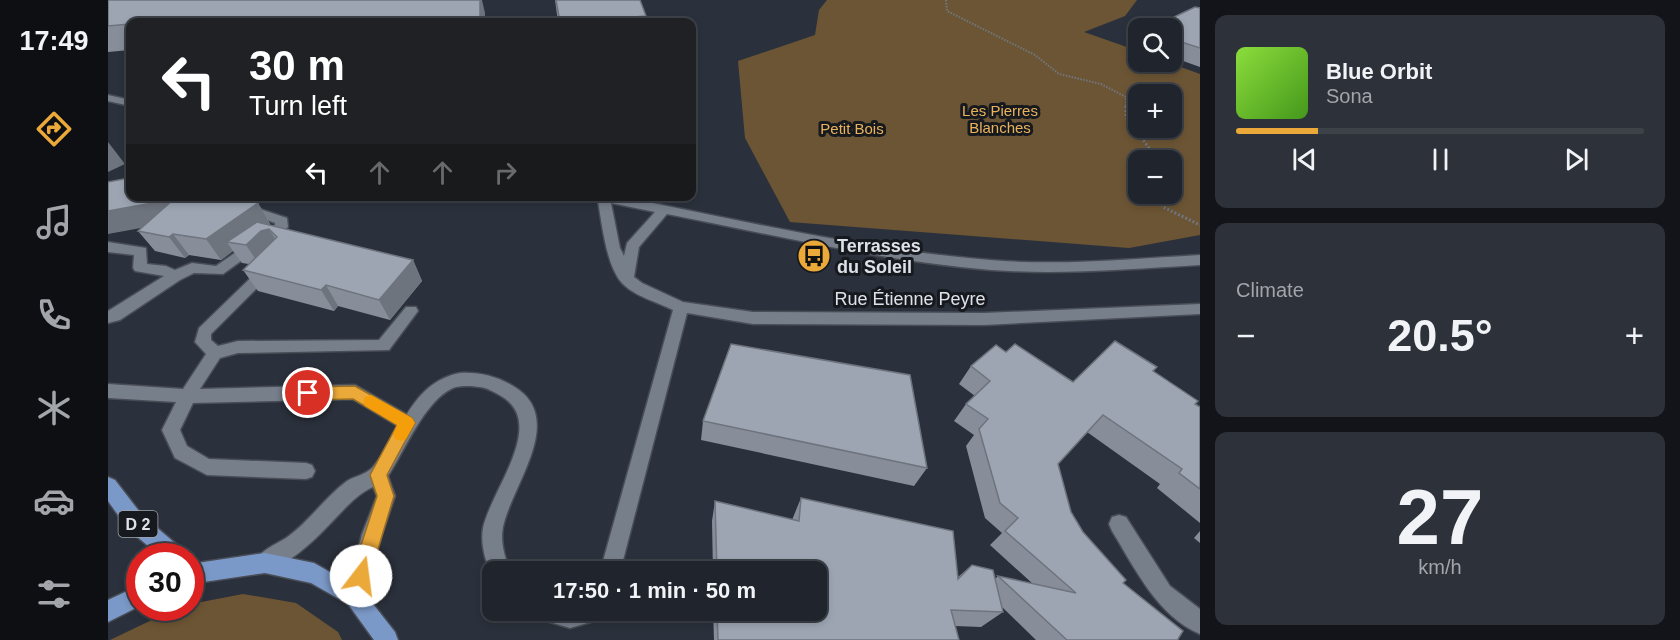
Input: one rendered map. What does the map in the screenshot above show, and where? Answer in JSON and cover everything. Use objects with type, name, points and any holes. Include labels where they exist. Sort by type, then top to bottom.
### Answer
[{"type":"main road","name":"D 2","points":[[108,486],[135,522],[160,543]]},
{"type":"main road","points":[[204,571],[265,563],[314,573],[355,597],[387,640]]},
{"type":"main road","points":[[108,611],[126,602]]},
{"type":"street","points":[[108,98],[126,102]]},
{"type":"street","points":[[108,317],[115,316],[175,276],[192,268],[218,271],[281,227],[282,221],[222,201]]},
{"type":"street","points":[[600,201],[613,248],[627,279]]},
{"type":"street","points":[[617,201],[912,258],[1061,268],[1200,260]]},
{"type":"street","points":[[627,279],[632,246],[663,211]]},
{"type":"street","points":[[108,247],[141,251],[140,268],[166,272],[175,276]]},
{"type":"street","points":[[215,353],[202,342],[204,332],[280,257]]},
{"type":"street","name":"Rue Étienne Peyre","points":[[627,279],[637,287],[681,307],[753,318],[972,320],[1200,309]]},
{"type":"street","points":[[613,561],[681,307]]},
{"type":"street","points":[[306,471],[207,467],[181,452],[171,430],[197,378],[215,353],[238,348],[383,346],[411,311]]},
{"type":"street","points":[[265,563],[301,539],[354,487],[378,475],[407,423],[427,399],[447,383],[480,379],[500,386],[514,396],[525,406],[529,422],[529,439],[498,509],[493,527],[492,550],[496,561]]},
{"type":"street","points":[[108,391],[189,396],[355,392],[407,423]]},
{"type":"street","points":[[355,597],[372,534],[386,496],[378,475]]},
{"type":"street","points":[[1119,524],[1163,593],[1200,623]]},
{"type":"path","points":[[946,0],[947,11],[1035,55],[1059,74],[1101,84],[1126,97],[1126,117],[1151,150]]},
{"type":"path","points":[[1161,204],[1200,225]]},
{"type":"green space","name":"Petit Bois","points":[[827,0],[1137,0],[1125,16],[1084,32],[1128,47],[1128,72],[1182,72],[1182,67],[1200,74],[1200,235],[1129,248],[790,222],[745,138],[738,61],[815,35],[819,10]]},
{"type":"green space","points":[[243,594],[296,603],[338,632],[342,640],[110,640],[150,621],[204,621],[204,602]]},
{"type":"building","points":[[108,0],[480,0],[480,18],[126,18],[126,24],[108,26]]},
{"type":"building","points":[[556,0],[640,0],[646,16],[621,18],[559,18]]},
{"type":"building","points":[[1195,7],[1200,8],[1200,48],[1182,42],[1182,18],[1172,18]]},
{"type":"building","points":[[126,179],[126,201],[163,201],[108,211],[108,182]]},
{"type":"building","points":[[172,201],[251,201],[258,203],[206,239],[173,234],[169,237],[138,231]]},
{"type":"building","points":[[257,222],[413,260],[379,300],[326,285],[321,290],[243,270],[277,237],[269,229],[261,231],[246,245],[227,242]]},
{"type":"building","points":[[1115,341],[1157,367],[1153,371],[1198,401],[1195,404],[1200,407],[1200,489],[1179,473],[1182,469],[1103,415],[1058,464],[1071,512],[1083,532],[1126,580],[1123,583],[1183,631],[1178,640],[1067,640],[998,576],[1076,593],[1005,531],[1018,518],[1000,503],[979,429],[988,419],[966,404],[990,381],[971,366],[996,345],[1006,352],[1015,344],[1073,382]]},
{"type":"building","points":[[731,344],[910,375],[927,468],[703,421]]},
{"type":"building","points":[[801,498],[953,531],[958,579],[972,565],[993,570],[1003,612],[951,610],[959,640],[718,640],[717,621],[827,621],[827,561],[717,561],[715,501],[799,521]]},
{"type":"slow traffic","points":[[371,402],[407,423],[401,434]]},
{"type":"place","name":"Terrasses du Soleil","points":[[814,256]]},
{"type":"route","points":[[308,393],[355,392],[407,423],[378,475],[386,496],[372,534],[361,576]]},
{"type":"park label","name":"Les Pierres Blanches","points":[[1000,118]]}]
